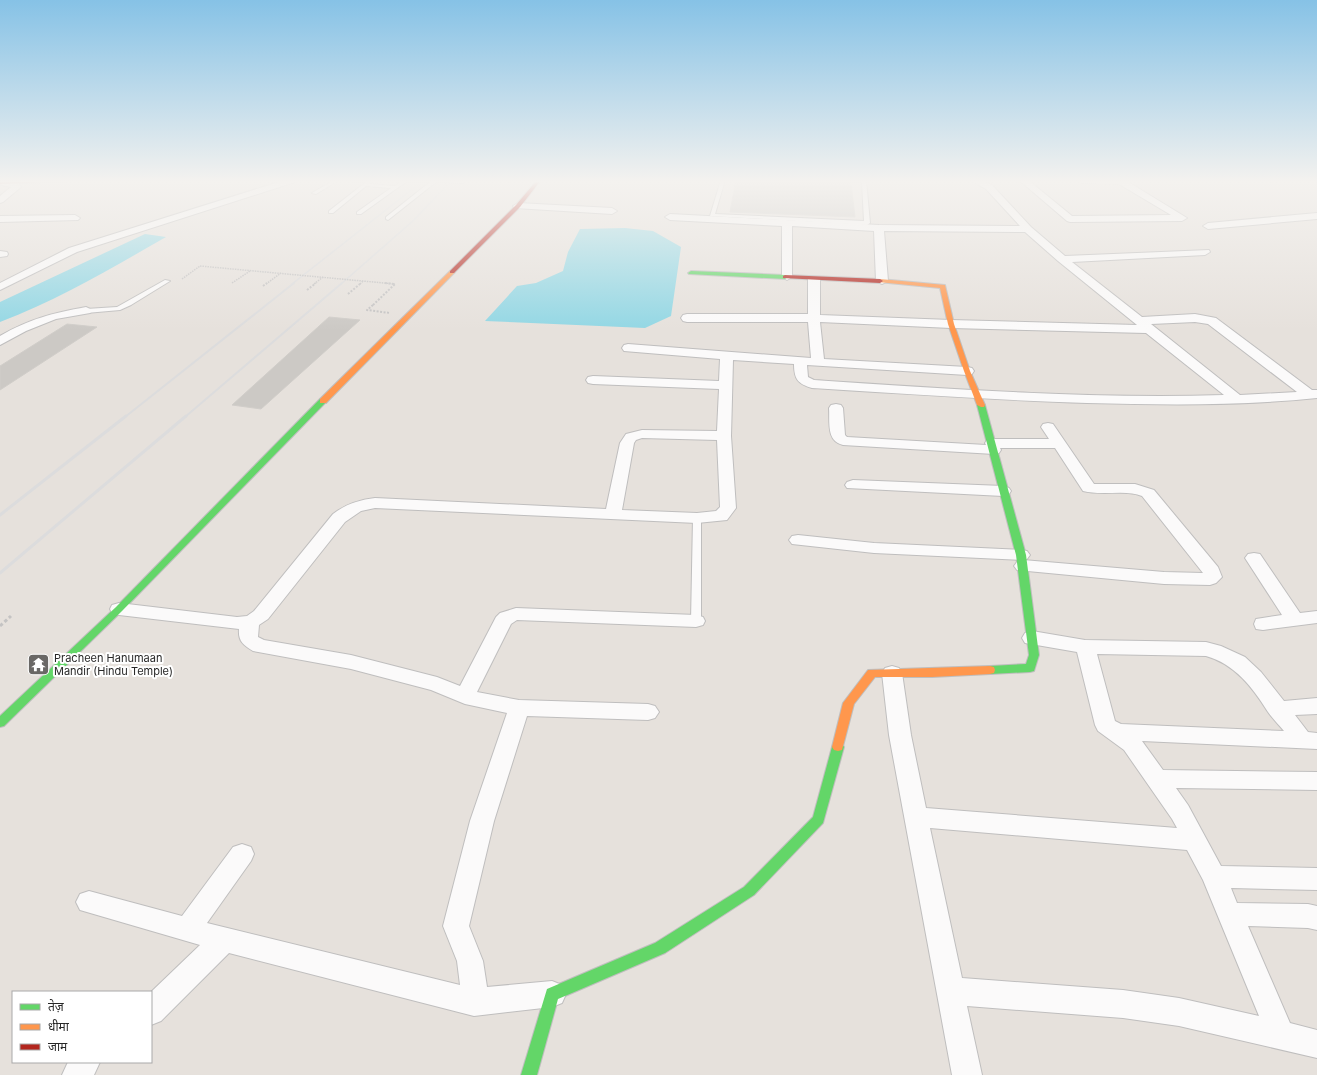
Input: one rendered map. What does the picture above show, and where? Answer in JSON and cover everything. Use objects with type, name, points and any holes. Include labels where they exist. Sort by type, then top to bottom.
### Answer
[{"type":"street","points":[[0,287],[73,250],[135,230]]},
{"type":"street","points":[[0,723],[119,609],[247,477],[494,230]]},
{"type":"street","points":[[783,230],[787,277]]},
{"type":"street","points":[[879,230],[882,281]]},
{"type":"street","points":[[1029,230],[1062,259],[1237,399]]},
{"type":"street","points":[[1062,259],[1204,252]]},
{"type":"street","points":[[89,902],[224,940],[474,1002],[552,994],[660,948],[749,891],[819,819],[849,703],[872,673],[932,673],[1030,668],[1034,655],[1022,560],[1003,491],[993,446],[978,395],[967,371],[951,324],[943,286],[882,281],[691,273]]},
{"type":"street","points":[[814,279],[814,318],[818,362]]},
{"type":"street","points":[[0,341],[22,328],[54,316],[86,311]]},
{"type":"street","points":[[687,318],[814,318],[951,324],[1144,325],[1195,318],[1212,321],[1313,394]]},
{"type":"street","points":[[628,348],[727,356],[967,371]]},
{"type":"street","points":[[119,609],[237,623],[250,622],[262,615],[339,518],[349,509],[360,505],[374,503],[697,518],[721,516],[728,508],[724,436],[727,356]]},
{"type":"street","points":[[800,360],[801,378],[804,382],[812,384],[978,395],[1167,401],[1237,399],[1313,394]]},
{"type":"street","points":[[593,380],[727,385]]},
{"type":"street","points":[[836,408],[838,436],[843,441],[993,446],[1059,444]]},
{"type":"street","points":[[798,540],[874,548],[1022,560],[1164,578],[1210,579],[1213,577],[1212,571],[1148,494],[1139,490],[1104,490],[1089,488],[1048,427]]},
{"type":"street","points":[[613,515],[627,444],[631,437],[642,434],[724,436]]},
{"type":"street","points":[[853,485],[1003,491]]},
{"type":"street","points":[[1254,558],[1294,619]]},
{"type":"street","points":[[464,696],[503,621],[507,617],[516,614],[696,621]]},
{"type":"street","points":[[1263,624],[1317,617]]},
{"type":"street","points":[[250,622],[248,637],[250,642],[260,646],[351,662],[437,684],[464,696],[487,702],[519,708],[648,712]]},
{"type":"street","points":[[1032,638],[1085,647],[1206,649],[1221,653],[1238,662],[1254,677],[1277,709],[1310,741]]},
{"type":"street","points":[[1085,647],[1106,725],[1127,738],[1158,779],[1180,812],[1214,877],[1281,1036]]},
{"type":"street","points":[[892,673],[900,736],[967,1075]]},
{"type":"street","points":[[1277,709],[1317,706]]},
{"type":"street","points":[[474,1002],[470,961],[458,936],[456,926],[482,821],[519,708]]},
{"type":"street","points":[[1116,732],[1310,741]]},
{"type":"street","points":[[1158,779],[1317,781]]},
{"type":"street","points":[[917,817],[1194,840]]},
{"type":"street","points":[[187,930],[242,854]]},
{"type":"street","points":[[1214,877],[1317,879]]},
{"type":"street","points":[[1230,914],[1308,916],[1317,918]]},
{"type":"street","points":[[152,1010],[224,940]]},
{"type":"street","points":[[951,991],[1123,1004],[1178,1012],[1317,1044]]},
{"type":"street","points":[[528,1075],[552,994]]},
{"type":"street","points":[[77,1075],[85,1063]]},
{"type":"lane","points":[[86,311],[118,309],[167,281]]},
{"type":"lane","points":[[696,621],[697,518]]},
{"type":"path","points":[[182,279],[200,266],[395,284],[366,310],[409,315]]},
{"type":"path","points":[[232,283],[250,270]]},
{"type":"path","points":[[263,286],[281,273]]},
{"type":"path","points":[[307,290],[324,277]]},
{"type":"path","points":[[348,294],[363,281]]},
{"type":"path","points":[[0,626],[11,616]]},
{"type":"water","points":[[579,230],[653,231],[681,247],[671,316],[645,328],[485,321],[517,286],[536,283],[563,271],[568,252]]},
{"type":"water","points":[[145,234],[166,237],[105,272],[43,304],[0,322],[0,302]]},
{"type":"building","points":[[329,317],[360,320],[261,409],[232,405]]},
{"type":"building","points":[[67,324],[97,327],[0,390],[0,366]]},
{"type":"railway","points":[[292,284],[360,230]]},
{"type":"railway","points":[[341,284],[402,230]]},
{"type":"railway","points":[[125,417],[294,283]]},
{"type":"railway","points":[[185,417],[342,283]]},
{"type":"railway","points":[[0,515],[126,416]]},
{"type":"railway","points":[[0,573],[186,416]]},
{"type":"traffic: fast","points":[[691,273],[785,277]]},
{"type":"traffic: fast","points":[[0,723],[119,609],[323,401]]},
{"type":"traffic: fast","points":[[981,405],[1021,555],[1034,655],[1030,668],[990,670]]},
{"type":"traffic: fast","points":[[529,1075],[552,994],[660,948],[749,891],[819,819],[838,747]]},
{"type":"traffic: slow","points":[[323,401],[452,272]]},
{"type":"traffic: slow","points":[[880,281],[943,286],[951,324],[967,371],[981,405]]},
{"type":"traffic: slow","points":[[838,747],[849,703],[872,673],[932,673],[990,670]]},
{"type":"traffic: jam","points":[[452,272],[494,230]]},
{"type":"traffic: jam","points":[[785,277],[880,281]]},
{"type":"place","name":"Pracheen Hanumaan Mandir (Hindu Temple)","points":[[38,664]]}]
